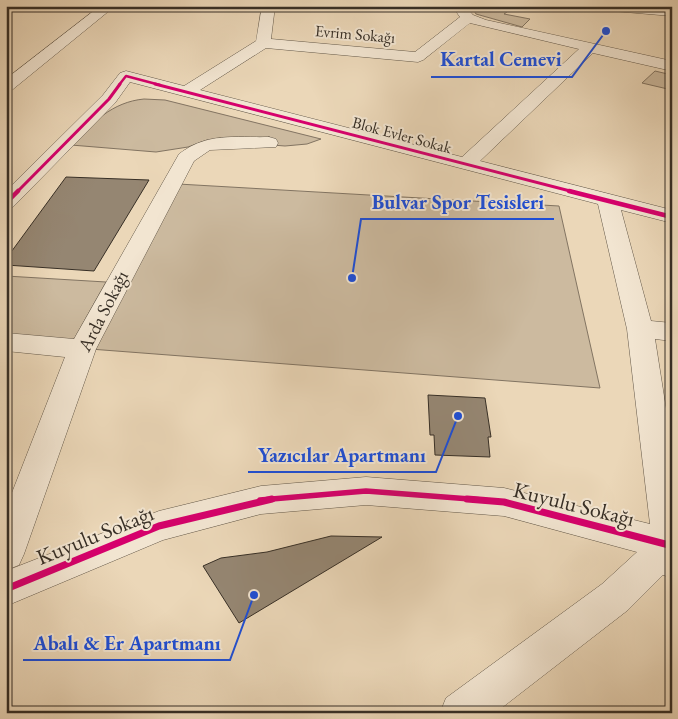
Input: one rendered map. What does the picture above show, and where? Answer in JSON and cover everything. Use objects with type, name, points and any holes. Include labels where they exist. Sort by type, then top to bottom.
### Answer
[{"type":"street","points":[[6,88],[109,6]]},
{"type":"street","points":[[186,92],[263,43],[269,6]]},
{"type":"street","points":[[601,6],[672,12]]},
{"type":"street","points":[[463,12],[588,48],[672,66]]},
{"type":"street","name":"Evrim Sokağı","points":[[263,43],[418,57],[463,12]]},
{"type":"street","points":[[465,165],[588,48]]},
{"type":"street","name":"Blok Evler Sokak","points":[[6,203],[109,98],[126,76],[465,165],[672,216]]},
{"type":"street","name":"Arda Sokağı","points":[[6,554],[82,349],[186,158],[200,147],[208,144],[269,143]]},
{"type":"street","points":[[461,713],[671,554],[640,329],[607,199]]},
{"type":"street","points":[[640,329],[672,332]]},
{"type":"street","points":[[6,342],[82,349]]},
{"type":"street","name":"Kuyulu Sokağı","points":[[6,589],[159,526],[261,500],[366,491],[504,502],[671,554]]},
{"type":"shaded area","points":[[475,7],[507,12],[504,14],[530,19],[522,27],[476,14],[473,9]]},
{"type":"shaded area","points":[[655,71],[672,75],[672,90],[642,83]]},
{"type":"shaded area","points":[[144,99],[165,100],[321,139],[307,144],[285,146],[207,140],[188,147],[156,152],[71,145],[112,109],[122,104]]},
{"type":"shaded area","points":[[178,184],[559,206],[600,388],[90,349]]},
{"type":"shaded area","points":[[6,276],[106,282],[72,343],[6,339]]},
{"type":"building","points":[[66,177],[149,180],[94,271],[6,265],[6,259]]},
{"type":"building","points":[[428,395],[485,398],[491,437],[488,437],[490,457],[435,455],[434,435],[430,435]]},
{"type":"building","points":[[331,536],[382,537],[239,623],[203,566],[221,558],[267,552]]},
{"type":"cycle path","points":[[6,203],[109,99],[126,76],[672,217]]},
{"type":"cycle path","points":[[6,589],[159,526],[261,500],[366,491],[504,502],[669,545]]},
{"type":"place","name":"Kartal Cemevi","points":[[606,31]]},
{"type":"place","name":"Bulvar Spor Tesisleri","points":[[352,278]]},
{"type":"place","name":"Yazıcılar Apartmanı","points":[[458,416]]},
{"type":"place","name":"Abalı & Er Apartmanı","points":[[254,595]]}]
